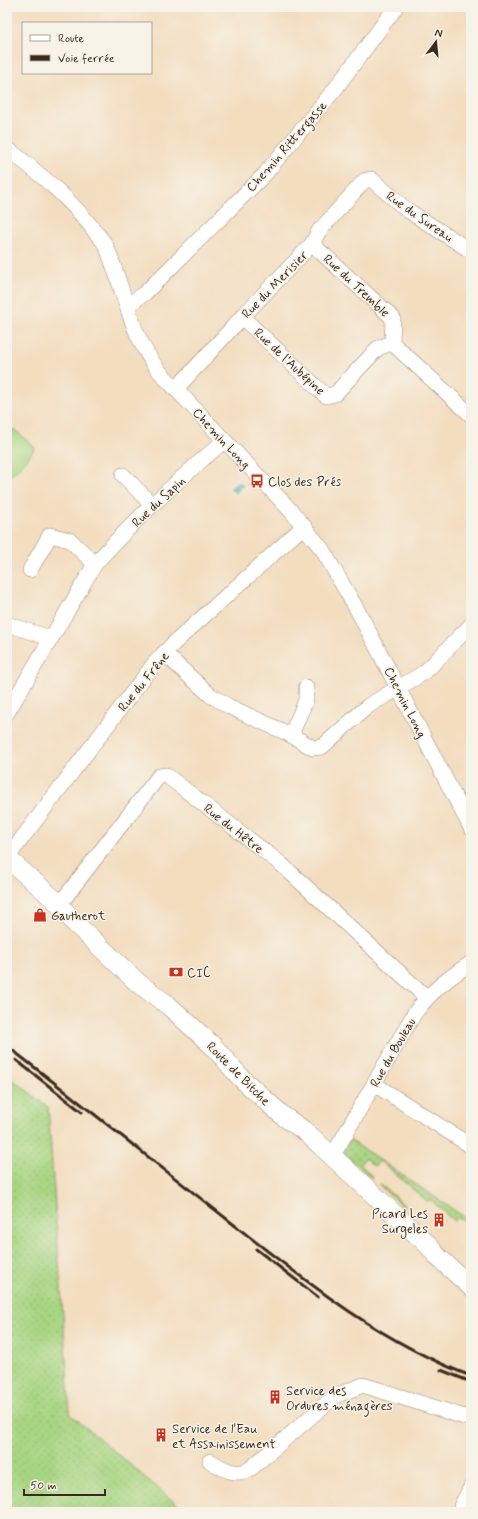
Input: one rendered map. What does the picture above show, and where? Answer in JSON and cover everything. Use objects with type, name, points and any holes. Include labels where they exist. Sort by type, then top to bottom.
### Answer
[{"type":"main road","name":"Route de Bitche","points":[[7,858],[59,905],[75,923],[138,983],[168,1005],[214,1047],[241,1078],[282,1116],[306,1132],[471,1287]]},
{"type":"street","name":"Chemin Rittergasse","points":[[128,305],[145,293],[265,174],[335,89],[396,7]]},
{"type":"street","name":"Chemin Long","points":[[7,148],[48,181],[73,204],[105,244],[128,305],[132,323],[146,354],[159,371],[292,512],[322,549],[360,613],[471,828]]},
{"type":"street","name":"Rue du Merisier","points":[[176,389],[312,244],[319,231],[364,181],[371,179]]},
{"type":"street","name":"Rue du Sureau","points":[[371,179],[407,210],[471,251]]},
{"type":"street","name":"Rue du Tremble","points":[[312,244],[393,318],[394,327],[392,343]]},
{"type":"street","name":"Rue de l'Aubépine","points":[[242,317],[326,396],[335,394],[378,348],[392,343]]},
{"type":"street","points":[[392,343],[471,415]]},
{"type":"street","name":"Rue du Sapin","points":[[7,713],[95,564],[152,505],[224,441]]},
{"type":"street","points":[[123,475],[152,505]]},
{"type":"street","name":"Rue du Frêne","points":[[7,858],[154,664],[179,638],[304,526]]},
{"type":"street","points":[[30,570],[50,535],[70,540],[95,564]]},
{"type":"street","points":[[7,624],[50,638]]},
{"type":"street","points":[[164,653],[210,696],[230,707],[291,735],[313,748],[322,747],[368,706],[399,689],[425,672],[471,625]]},
{"type":"street","points":[[291,735],[306,700],[306,687]]},
{"type":"street","name":"Rue du Hêtre","points":[[59,905],[158,776],[166,775],[281,864],[426,997]]},
{"type":"street","name":"Rue du Bouleau","points":[[332,1157],[414,1014],[426,997],[450,977],[471,963]]},
{"type":"street","points":[[374,1084],[471,1146]]},
{"type":"street","points":[[210,1461],[228,1471],[237,1473],[245,1472],[335,1396],[363,1385],[471,1419]]},
{"type":"street","points":[[461,1506],[471,1487]]},
{"type":"green space","points":[[14,429],[35,448],[23,464],[9,477],[7,475],[7,437]]},
{"type":"green space","points":[[7,1075],[48,1107],[70,1414],[186,1512],[7,1512]]},
{"type":"green space","points":[[350,1140],[469,1220],[467,1222],[458,1217],[454,1221],[430,1199],[428,1202],[380,1161],[374,1166],[365,1158],[360,1164],[372,1176],[371,1178],[344,1152]]},
{"type":"green space","points":[[380,1184],[404,1205],[404,1208],[379,1185]]},
{"type":"water","points":[[239,482],[243,486],[235,493],[231,489]]},
{"type":"railway","points":[[7,1046],[285,1265],[314,1286],[374,1327],[405,1345],[437,1362],[471,1376]]},
{"type":"railway","points":[[16,1060],[82,1112]]},
{"type":"railway","points":[[256,1249],[318,1297]]},
{"type":"railway","points":[[441,1370],[471,1382]]},
{"type":"place","name":"Clos des Prés","points":[[257,481]]},
{"type":"place","name":"Gautherot","points":[[40,915]]},
{"type":"place","name":"CIC","points":[[176,972]]},
{"type":"place","name":"Picard Les Surgeles","points":[[439,1220]]},
{"type":"place","name":"Service des Ordures ménagères","points":[[275,1397]]},
{"type":"place","name":"Service de l'Eau et Assainissement","points":[[161,1435]]}]
